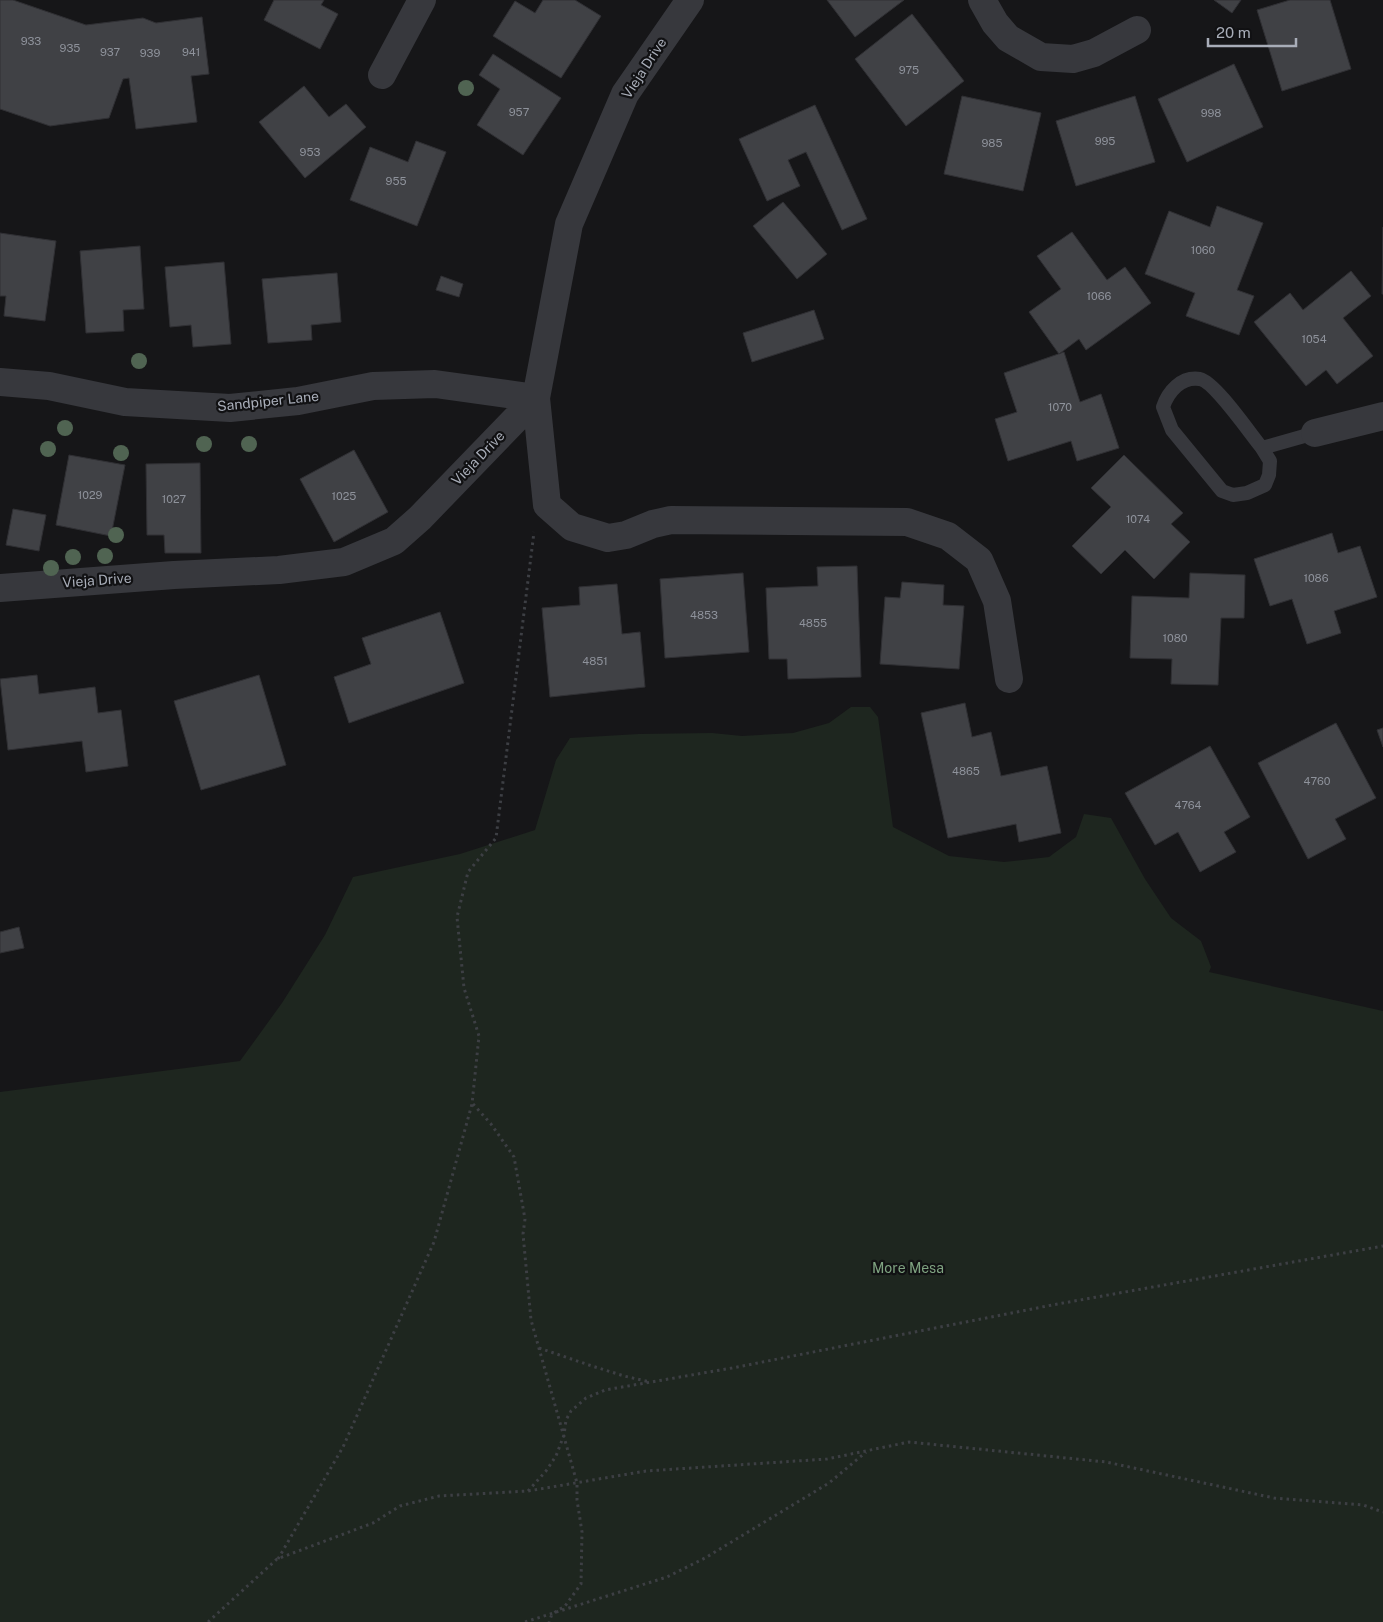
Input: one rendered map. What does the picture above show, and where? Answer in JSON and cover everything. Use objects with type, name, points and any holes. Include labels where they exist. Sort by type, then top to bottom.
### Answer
[{"type":"street","points":[[382,75],[422,0]]},
{"type":"street","points":[[982,0],[995,24],[1008,38],[1042,58],[1072,58],[1094,52],[1137,30]]},
{"type":"street","name":"Vieja Drive","points":[[0,588],[174,575],[279,570],[344,562],[394,541],[420,518],[536,398],[569,224],[625,94],[686,1]]},
{"type":"street","name":"Sandpiper Lane","points":[[0,382],[49,386],[125,402],[230,408],[298,401],[373,386],[435,384],[536,398]]},
{"type":"street","points":[[536,398],[546,505],[572,527],[608,538],[626,535],[653,524],[671,520],[907,522],[948,536],[979,560],[997,601],[1009,679]]},
{"type":"street","points":[[1315,433],[1383,416]]},
{"type":"lane","points":[[1201,379],[1215,388],[1262,448],[1270,461],[1269,475],[1265,485],[1247,493],[1233,495],[1222,491],[1172,430],[1162,407],[1167,394],[1175,386],[1188,380],[1201,379]]},
{"type":"lane","points":[[1262,448],[1315,433]]},
{"type":"path","points":[[208,1622],[277,1560],[343,1447],[434,1242],[472,1104],[478,1036],[464,988],[457,917],[468,872],[496,838],[535,519],[546,505]]},
{"type":"path","points":[[472,1104],[491,1124],[514,1157],[526,1219],[523,1234],[531,1320],[578,1483],[577,1500],[582,1532],[581,1584],[565,1606],[552,1614],[549,1622]]},
{"type":"path","points":[[528,1491],[546,1471],[556,1456],[564,1436],[566,1420],[571,1411],[586,1398],[605,1390],[653,1383],[1052,1305],[1383,1246]]},
{"type":"path","points":[[539,1348],[606,1371],[653,1383]]},
{"type":"path","points":[[277,1560],[373,1523],[400,1506],[439,1496],[528,1491],[646,1471],[827,1459],[909,1442],[1106,1462],[1274,1498],[1363,1505],[1383,1512]]},
{"type":"path","points":[[525,1622],[667,1577],[705,1558],[828,1483],[867,1451]]},
{"type":"green space","name":"More Mesa","points":[[851,707],[870,707],[878,717],[893,827],[949,856],[1004,862],[1049,857],[1076,837],[1084,814],[1111,818],[1145,879],[1171,918],[1201,941],[1211,967],[1209,972],[1383,1011],[1383,1622],[0,1622],[0,1092],[240,1061],[282,1003],[325,935],[353,877],[460,854],[535,830],[556,760],[570,738],[639,734],[712,733],[742,736],[793,733],[829,723]]},
{"type":"building","points":[[0,0],[13,0],[86,25],[143,18],[156,23],[202,17],[209,74],[191,76],[197,122],[136,129],[129,78],[123,79],[109,118],[50,126],[0,109]]},
{"type":"building","points":[[274,0],[324,0],[321,5],[338,14],[320,49],[264,20]]},
{"type":"building","points":[[543,0],[575,0],[601,16],[561,78],[493,36],[515,1],[535,13]]},
{"type":"building","points":[[827,0],[904,0],[855,37]]},
{"type":"building","points":[[1214,0],[1241,0],[1232,13]]},
{"type":"building","points":[[1290,0],[1330,0],[1351,69],[1282,91],[1257,10]]},
{"type":"building","points":[[912,14],[964,81],[906,126],[855,59]]},
{"type":"building","points":[[493,54],[561,98],[523,155],[477,125],[500,89],[479,75]]},
{"type":"building","points":[[1234,64],[1263,127],[1187,162],[1158,99]]},
{"type":"building","points":[[304,86],[329,117],[346,104],[366,127],[305,178],[259,122]]},
{"type":"building","points":[[962,96],[1041,113],[1023,191],[944,174]]},
{"type":"building","points":[[1135,96],[1155,162],[1076,186],[1056,121]]},
{"type":"building","points":[[815,105],[867,219],[842,230],[806,152],[788,160],[800,186],[767,201],[739,139]]},
{"type":"building","points":[[416,141],[446,152],[417,226],[350,200],[370,147],[408,162]]},
{"type":"building","points":[[783,202],[827,254],[797,279],[753,226]]},
{"type":"building","points":[[1217,206],[1263,223],[1237,290],[1254,296],[1239,335],[1186,316],[1195,293],[1145,274],[1169,211],[1210,227]]},
{"type":"building","points":[[1383,227],[1383,294],[1382,294]]},
{"type":"building","points":[[1072,232],[1107,280],[1125,267],[1151,303],[1086,350],[1079,339],[1059,354],[1029,312],[1061,289],[1037,256]]},
{"type":"building","points":[[0,233],[56,241],[45,321],[4,316],[6,296],[0,296]]},
{"type":"building","points":[[140,246],[144,309],[123,310],[124,331],[86,333],[80,251]]},
{"type":"building","points":[[224,262],[231,344],[193,347],[191,325],[170,327],[165,267]]},
{"type":"building","points":[[1351,271],[1371,296],[1343,318],[1373,356],[1337,384],[1326,370],[1306,386],[1254,322],[1290,293],[1303,310]]},
{"type":"building","points":[[337,273],[341,322],[311,325],[312,340],[268,343],[262,279]]},
{"type":"building","points":[[441,276],[463,284],[459,297],[436,290]]},
{"type":"building","points":[[814,310],[824,339],[752,362],[743,333]]},
{"type":"building","points":[[1064,352],[1080,402],[1101,394],[1119,448],[1077,461],[1071,441],[1008,461],[995,419],[1017,412],[1004,373]]},
{"type":"building","points":[[354,450],[388,512],[334,542],[300,479]]},
{"type":"building","points":[[69,455],[125,465],[111,536],[56,525]]},
{"type":"building","points":[[1124,455],[1183,513],[1171,524],[1190,542],[1154,579],[1125,550],[1101,574],[1072,546],[1111,507],[1091,488]]},
{"type":"building","points":[[200,463],[201,553],[165,553],[164,535],[147,535],[146,464]]},
{"type":"building","points":[[13,509],[46,515],[39,551],[6,545]]},
{"type":"building","points":[[1332,533],[1338,553],[1360,546],[1377,597],[1334,611],[1341,633],[1307,644],[1292,599],[1270,606],[1254,559]]},
{"type":"building","points":[[857,566],[861,677],[788,679],[787,659],[769,659],[766,588],[818,586],[817,567]]},
{"type":"building","points":[[743,573],[749,652],[665,658],[660,579]]},
{"type":"building","points":[[1190,573],[1245,575],[1244,618],[1221,618],[1218,685],[1171,684],[1172,659],[1130,658],[1132,596],[1189,598]]},
{"type":"building","points":[[902,582],[944,585],[943,605],[964,606],[959,669],[880,664],[885,597],[900,598]]},
{"type":"building","points":[[617,584],[622,634],[640,632],[645,687],[550,697],[542,608],[580,605],[579,587]]},
{"type":"building","points":[[440,612],[464,683],[349,723],[334,677],[371,664],[362,638]]},
{"type":"building","points":[[37,675],[39,694],[95,687],[98,713],[121,710],[128,766],[86,772],[82,741],[8,750],[0,679]]},
{"type":"building","points":[[259,675],[286,765],[201,790],[174,701]]},
{"type":"building","points":[[965,703],[972,737],[991,732],[1001,776],[1047,766],[1061,833],[1019,842],[1016,824],[948,838],[921,713]]},
{"type":"building","points":[[1336,723],[1376,798],[1335,819],[1346,839],[1308,859],[1258,763]]},
{"type":"building","points":[[1383,728],[1383,747],[1377,730]]},
{"type":"building","points":[[1210,746],[1250,817],[1224,832],[1236,852],[1200,872],[1178,832],[1155,845],[1125,793]]},
{"type":"building","points":[[19,927],[24,948],[0,953],[0,932]]}]
